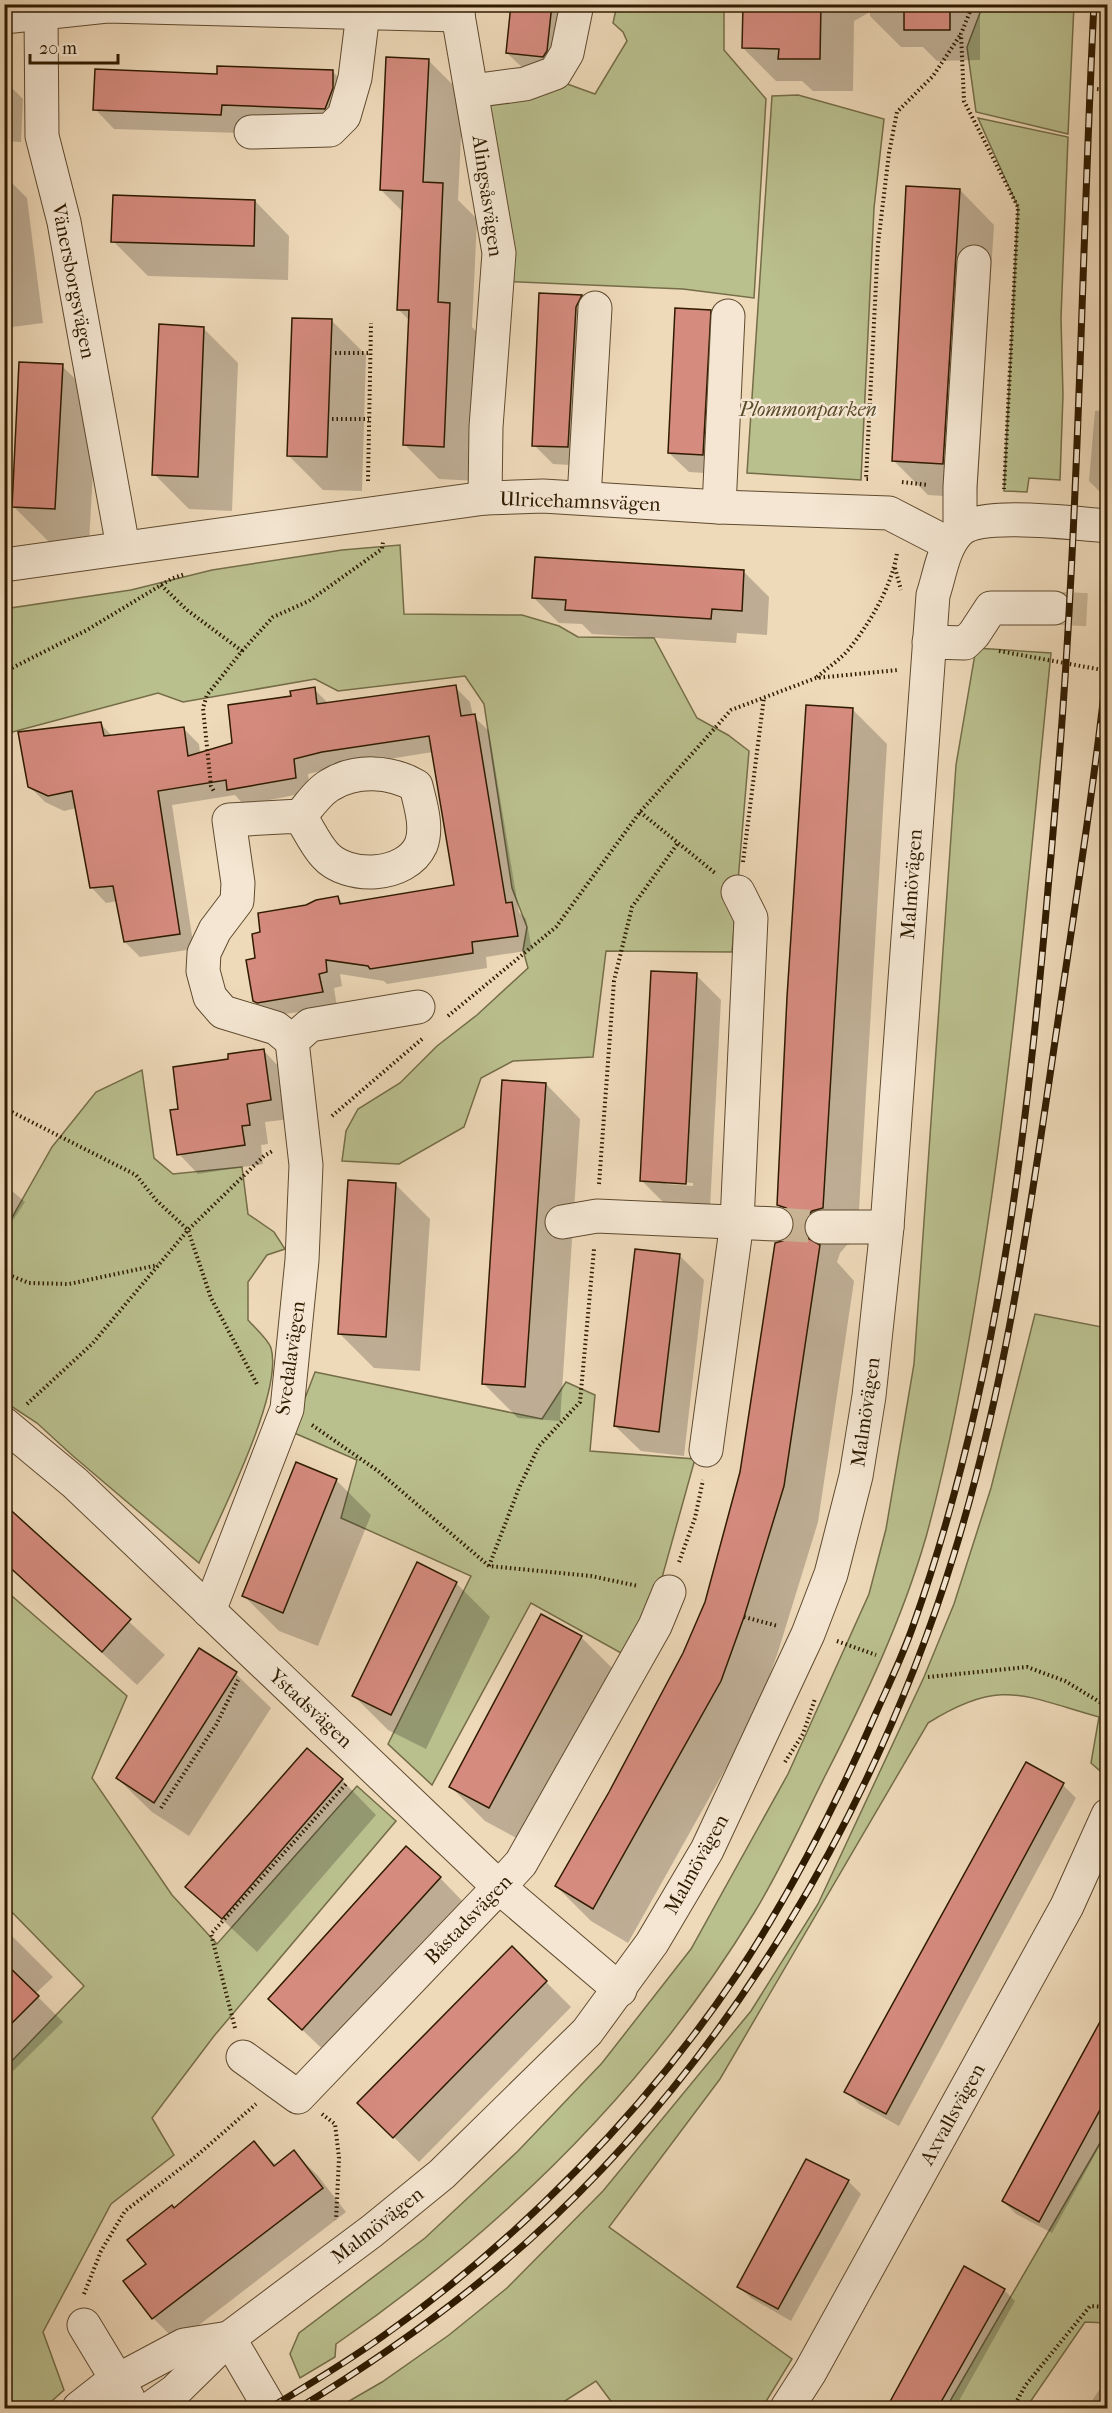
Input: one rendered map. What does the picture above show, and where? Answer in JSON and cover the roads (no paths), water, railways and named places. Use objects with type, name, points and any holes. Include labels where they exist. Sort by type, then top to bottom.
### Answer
[{"type":"street","points":[[472,91],[525,84],[555,73],[567,53],[577,4]]},
{"type":"street","points":[[4,17],[107,6],[363,12],[458,10]]},
{"type":"street","name":"Alingsåsvägen","points":[[458,10],[499,254],[486,427],[484,498]]},
{"type":"street","points":[[251,132],[330,130],[344,116],[355,78],[363,12]]},
{"type":"street","name":"Vänersborgsvägen","points":[[41,14],[42,136],[64,222],[123,547]]},
{"type":"street","name":"Malmövägen","points":[[151,2409],[175,2391],[229,2338],[372,2231],[442,2174],[587,2032],[620,1990],[652,1943],[707,1850],[808,1634],[831,1574],[856,1476],[869,1396],[886,1227],[933,595],[955,537],[974,262]]},
{"type":"street","points":[[584,498],[596,308]]},
{"type":"street","points":[[719,507],[728,316]]},
{"type":"street","name":"Ulricehamnsvägen","points":[[4,565],[484,498],[584,498],[719,507],[889,513],[955,537]]},
{"type":"street","points":[[955,537],[999,519],[1107,526]]},
{"type":"street","points":[[929,642],[965,643],[974,634],[991,608],[1054,608]]},
{"type":"street","points":[[300,816],[229,820],[237,901],[215,930],[204,953],[203,971],[210,997],[223,1012],[276,1028],[292,1041],[310,1025],[418,1007]]},
{"type":"street","points":[[706,1450],[737,1222],[752,918],[738,892]]},
{"type":"street","name":"Svedalavägen","points":[[209,1611],[287,1409],[302,1260],[306,1165],[292,1041]]},
{"type":"street","points":[[562,1222],[597,1216],[776,1224]]},
{"type":"street","points":[[822,1227],[886,1227]]},
{"type":"street","name":"Ystadsvägen","points":[[4,1424],[75,1483],[499,1887],[620,1990]]},
{"type":"street","name":"Båstadsvägen","points":[[243,2057],[288,2090],[499,1887],[521,1863],[655,1626],[669,1592]]},
{"type":"street","name":"Axvallsvägen","points":[[787,2409],[821,2352],[1067,1906],[1107,1815]]},
{"type":"street","points":[[84,2325],[135,2409]]},
{"type":"street","points":[[229,2338],[270,2409]]},
{"type":"street","name":"Malmövägen","points":[[79,2409],[116,2381],[184,2345],[229,2338]]},
{"type":"tunnel","points":[[1054,608],[1108,611]]},
{"type":"tunnel","points":[[776,1224],[822,1227]]},
{"type":"railway","points":[[270,2408],[369,2346],[433,2299],[482,2258],[530,2216],[577,2170],[663,2074],[738,1973],[813,1846],[846,1780],[896,1670],[913,1626],[942,1537],[967,1446],[987,1354],[1004,1262],[1030,1076],[1055,815],[1068,631],[1094,4]]},
{"type":"railway","points":[[299,2408],[358,2370],[473,2288],[527,2242],[600,2171],[668,2094],[730,2013],[787,1927],[837,1837],[882,1744],[921,1650],[954,1554],[988,1429],[1014,1303],[1045,1112],[1090,805],[1108,658]]},
{"type":"park label","name":"Plommonparken","points":[[808,409]]}]
